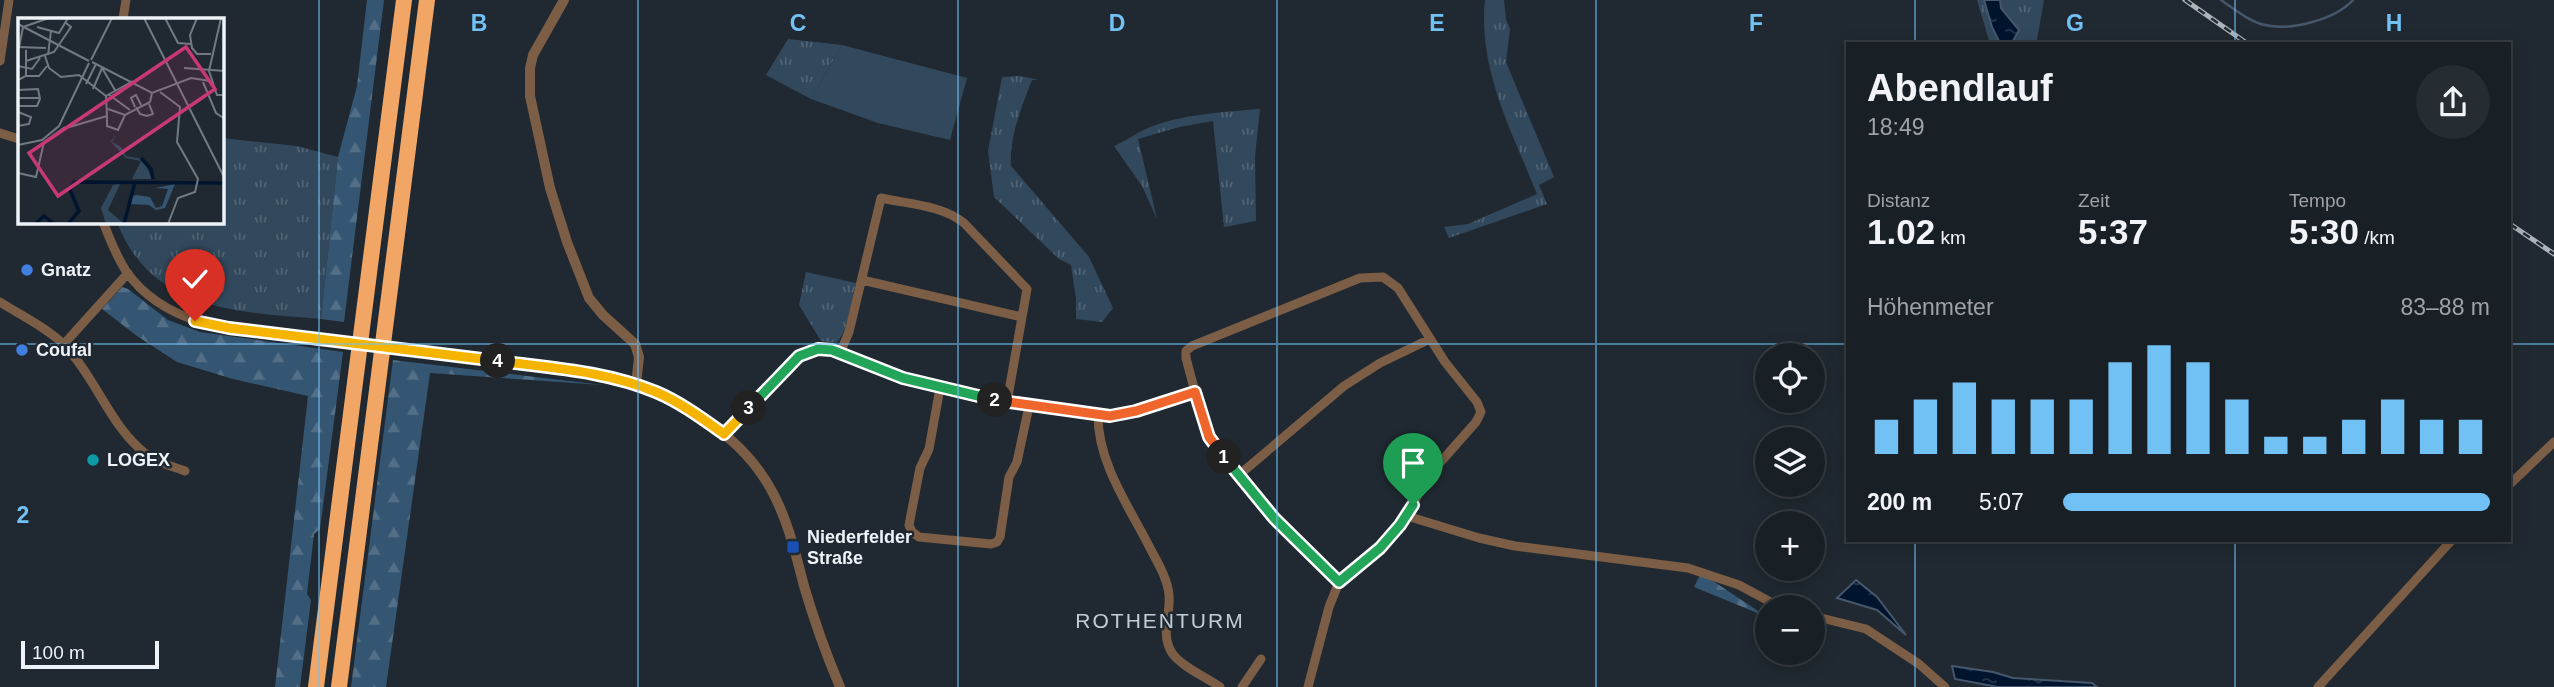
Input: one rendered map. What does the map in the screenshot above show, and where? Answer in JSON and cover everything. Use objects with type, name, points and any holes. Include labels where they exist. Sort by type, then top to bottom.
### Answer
[{"type":"highway","points":[[316,687],[404,0]]},
{"type":"highway","points":[[339,687],[427,0]]},
{"type":"street","points":[[0,61],[9,0]]},
{"type":"street","points":[[123,18],[126,0]]},
{"type":"street","points":[[564,0],[533,55],[528,81],[530,96],[550,188],[567,242],[589,298],[603,315],[635,344],[639,357],[636,385]]},
{"type":"street","points":[[0,133],[18,139]]},
{"type":"street","points":[[841,353],[849,332],[881,198],[942,211],[964,223],[1027,289],[1007,402]]},
{"type":"street","points":[[104,224],[128,273],[154,299],[195,321],[211,326],[584,372],[636,385],[674,401],[724,434],[753,463],[775,496],[840,687]]},
{"type":"street","points":[[64,344],[128,273]]},
{"type":"street","points":[[1308,687],[1329,607],[1339,582],[1380,548],[1407,516],[1427,480],[1476,422],[1481,412],[1478,402],[1430,339],[1398,288],[1383,278],[1367,276],[1192,346],[1186,351],[1209,437],[1274,518],[1339,582]]},
{"type":"street","points":[[862,280],[1021,317]]},
{"type":"street","points":[[0,302],[64,344],[90,377],[114,419],[134,444],[160,463],[185,471]]},
{"type":"street","points":[[1239,475],[1344,386],[1380,363],[1430,339]]},
{"type":"street","points":[[724,434],[799,356],[818,349],[841,353],[879,370],[940,388],[1029,406],[1098,416],[1122,415],[1195,392]]},
{"type":"street","points":[[940,388],[929,449],[920,468],[909,525],[912,532],[919,537],[991,544],[996,542],[1000,537],[1009,477],[1017,462],[1029,406]]},
{"type":"street","points":[[1098,416],[1104,455],[1163,575],[1169,595],[1166,635],[1174,655],[1220,687]]},
{"type":"street","points":[[2511,483],[2554,442]]},
{"type":"street","points":[[1407,516],[1515,546],[1701,572],[1739,585],[1758,595]]},
{"type":"street","points":[[2318,687],[2450,542]]},
{"type":"street","points":[[1825,618],[1866,629],[1919,664],[1945,687]]},
{"type":"street","points":[[1242,687],[1261,659]]},
{"type":"green space","points":[[367,0],[384,0],[344,322],[321,319],[338,157],[357,86]]},
{"type":"green space","points":[[1485,0],[1504,0],[1510,29],[1506,62],[1554,177],[1539,185],[1547,204],[1449,238],[1444,227],[1468,224],[1537,194],[1492,76],[1484,26]]},
{"type":"green space","points":[[1977,0],[2044,0],[2037,40],[2039,42],[1989,42]]},
{"type":"green space","points":[[788,39],[842,45],[811,99],[766,75]]},
{"type":"green space","points":[[842,45],[967,78],[950,140],[878,123],[811,99]]},
{"type":"green space","points":[[1020,76],[1038,80],[1032,80],[1017,122],[1011,166],[1089,257],[1113,308],[1102,322],[1076,319],[1071,265],[1059,259],[994,197],[988,151],[1002,77]]},
{"type":"green space","points":[[1260,109],[1255,156],[1256,221],[1224,227],[1213,121],[1179,127],[1138,139],[1157,219],[1142,186],[1114,146],[1161,123],[1203,114]]},
{"type":"green space","points":[[224,138],[297,146],[338,157],[321,319],[260,314],[201,302],[175,290],[152,274],[132,252],[118,224],[224,224]]},
{"type":"green space","points":[[806,272],[856,283],[845,330],[837,343],[821,341],[799,305]]},
{"type":"green space","points":[[122,287],[168,320],[200,332],[343,352],[320,529],[314,534],[307,594],[311,600],[300,687],[275,687],[308,396],[233,379],[177,362],[102,309]]},
{"type":"green space","points":[[393,360],[603,385],[430,373],[386,687],[351,687]]},
{"type":"green space","points":[[1701,573],[1755,609],[1755,612],[1694,587]]},
{"type":"water","points":[[1984,0],[2000,0],[2001,8],[2019,30],[2013,41],[1999,41]]},
{"type":"water","points":[[1856,580],[1877,597],[1906,635],[1877,610],[1837,598]]},
{"type":"water","points":[[1952,666],[2013,678],[2092,683],[2097,687],[1998,687],[1955,679]]},
{"type":"waterway","points":[[2221,0],[2254,21],[2275,26],[2312,22],[2335,13],[2353,0]]},
{"type":"railway","points":[[2185,0],[2245,42]]},
{"type":"railway","points":[[2511,225],[2554,254]]},
{"type":"place","name":"Gnatz","points":[[27,270]]},
{"type":"place","name":"Coufal","points":[[22,350]]},
{"type":"place","name":"LOGEX","points":[[93,460]]},
{"type":"place","name":"Niederfelder Straße","points":[[793,547]]},
{"type":"district","name":"ROTHENTURM","points":[[1160,621]]},
{"type":"route","points":[[195,321],[211,326],[584,372],[656,392],[707,421],[724,434],[799,356],[818,349],[832,350],[903,378],[964,394],[1098,416],[1122,415],[1195,392],[1204,425],[1215,447],[1274,518],[1339,582],[1380,548],[1413,505]]}]
